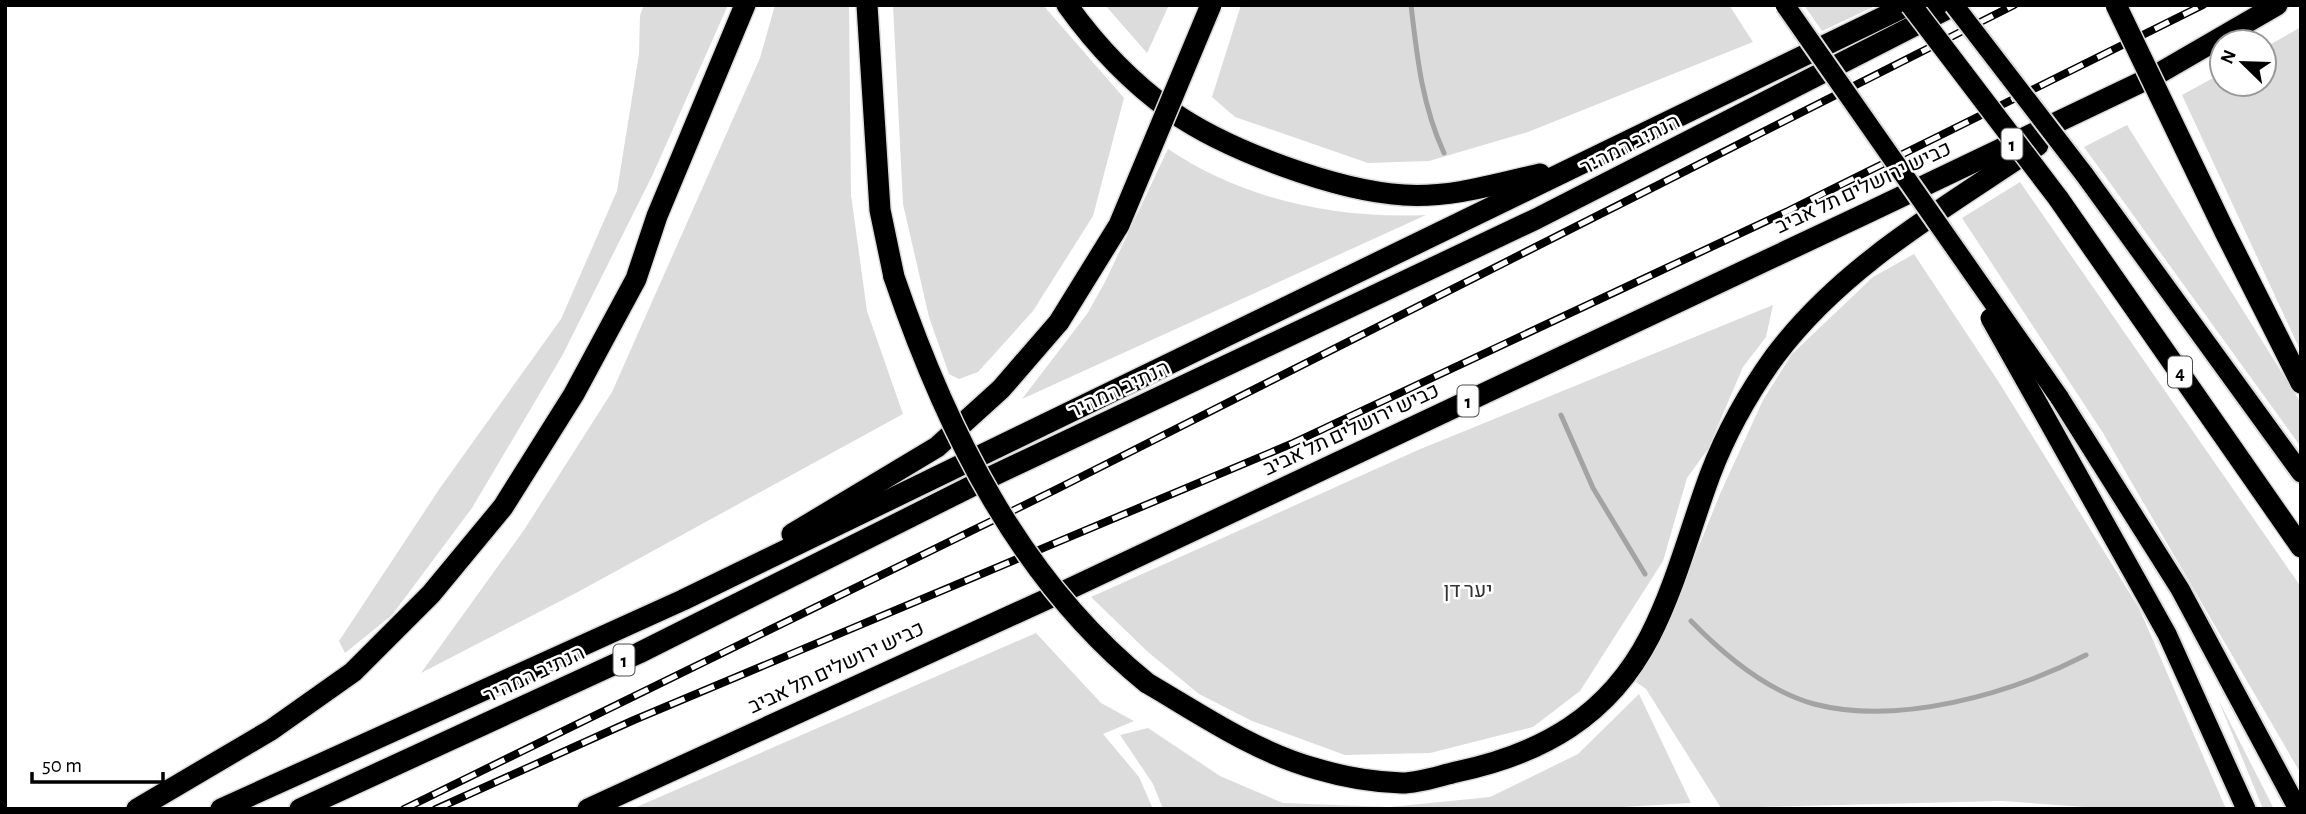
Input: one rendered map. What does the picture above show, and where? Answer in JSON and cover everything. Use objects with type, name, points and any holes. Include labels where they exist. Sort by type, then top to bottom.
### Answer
[{"type":"highway","points":[[137,809],[271,730],[353,672],[431,594],[503,507],[574,394],[636,279],[657,216],[745,5]]},
{"type":"highway","points":[[867,5],[880,210],[894,277],[946,413],[994,504],[1049,583],[1083,623],[1110,652],[1147,682],[1267,751],[1315,769],[1357,779],[1405,783],[1518,756],[1549,743],[1603,700],[1631,671],[1670,594],[1711,472],[1729,433],[1775,357],[1799,327],[1837,288],[1880,252],[2109,97]]},
{"type":"highway","points":[[1067,5],[1122,69],[1170,110],[1237,146],[1303,172],[1364,190],[1405,195],[1455,194],[1580,165]]},
{"type":"highway","points":[[682,600],[937,447],[1001,389],[1059,321],[1119,225],[1211,5]]},
{"type":"highway","points":[[1785,5],[2059,397],[2180,589],[2298,809]]},
{"type":"highway","name":"1","points":[[221,809],[682,600],[1910,5]]},
{"type":"highway","name":"4","points":[[1910,5],[2058,198],[2301,547]]},
{"type":"highway","name":"4","points":[[1954,5],[2084,174],[2301,473]]},
{"type":"highway","name":"הנתיב המהיר","points":[[300,809],[639,653],[984,480],[1536,219],[1954,5]]},
{"type":"highway","points":[[2116,5],[2301,383]]},
{"type":"highway","name":"כביש ירושלים תל אביב","points":[[588,809],[1069,589],[2156,75],[2277,5]]},
{"type":"highway","points":[[1932,216],[2167,634],[2246,809]]},
{"type":"green space","points":[[644,5],[728,5],[653,174],[562,356],[472,508],[392,615],[345,653],[339,641],[440,488],[561,319],[617,191],[639,54],[640,15]]},
{"type":"green space","points":[[775,5],[849,5],[851,195],[867,311],[903,414],[576,593],[421,673],[524,530],[612,392],[760,58]]},
{"type":"green space","points":[[893,5],[1043,5],[1124,98],[1093,216],[1033,311],[978,372],[959,379],[949,374],[929,317],[903,204]]},
{"type":"green space","points":[[1105,5],[1169,5],[1147,53]]},
{"type":"green space","points":[[1241,5],[1729,5],[1753,42],[1528,132],[1429,161],[1368,163],[1235,117],[1212,97]]},
{"type":"green space","points":[[1804,5],[1871,5],[1873,7],[1822,31]]},
{"type":"green space","points":[[2301,27],[2301,352],[2182,95],[2208,81],[2208,98],[2278,98],[2278,40]]},
{"type":"green space","points":[[2127,125],[2301,403],[2301,447],[2084,147]]},
{"type":"green space","points":[[1168,149],[1197,167],[1228,181],[1291,203],[1358,214],[1426,215],[1022,399],[1087,314]]},
{"type":"green space","points":[[2020,182],[2301,587],[2301,774],[2103,433],[1962,218]]},
{"type":"green space","points":[[1914,254],[2000,384],[2139,608],[2226,809],[2113,809],[2002,801],[1721,808],[1646,689],[1636,682],[1665,630],[1720,494],[1763,400],[1792,354],[1873,277]]},
{"type":"green space","name":"יער דן","points":[[1773,305],[1766,337],[1743,367],[1708,449],[1687,478],[1663,561],[1580,691],[1533,727],[1430,753],[1345,755],[1252,721],[1199,694],[1148,652],[1091,597],[1418,450]]},
{"type":"green space","points":[[1036,633],[1101,703],[1134,721],[1103,734],[1139,777],[1153,809],[632,809]]},
{"type":"green space","points":[[1639,694],[1691,803],[1588,809],[1163,809],[1153,784],[1120,735],[1148,728],[1220,776],[1283,803],[1390,807],[1490,797],[1578,754]]},
{"type":"green space","points":[[2218,699],[2274,809],[2263,809]]},
{"type":"waterway","points":[[1411,5],[1425,99],[1444,153]]},
{"type":"waterway","points":[[1561,415],[1593,488],[1645,574]]},
{"type":"waterway","points":[[1691,621],[1732,659],[1763,681],[1814,704],[1847,710],[1882,711],[1953,702],[2023,682],[2086,655]]},
{"type":"railway","points":[[404,809],[1057,489],[2014,5]]},
{"type":"railway","points":[[436,809],[634,720],[1291,444],[1788,211],[2203,5]]}]
